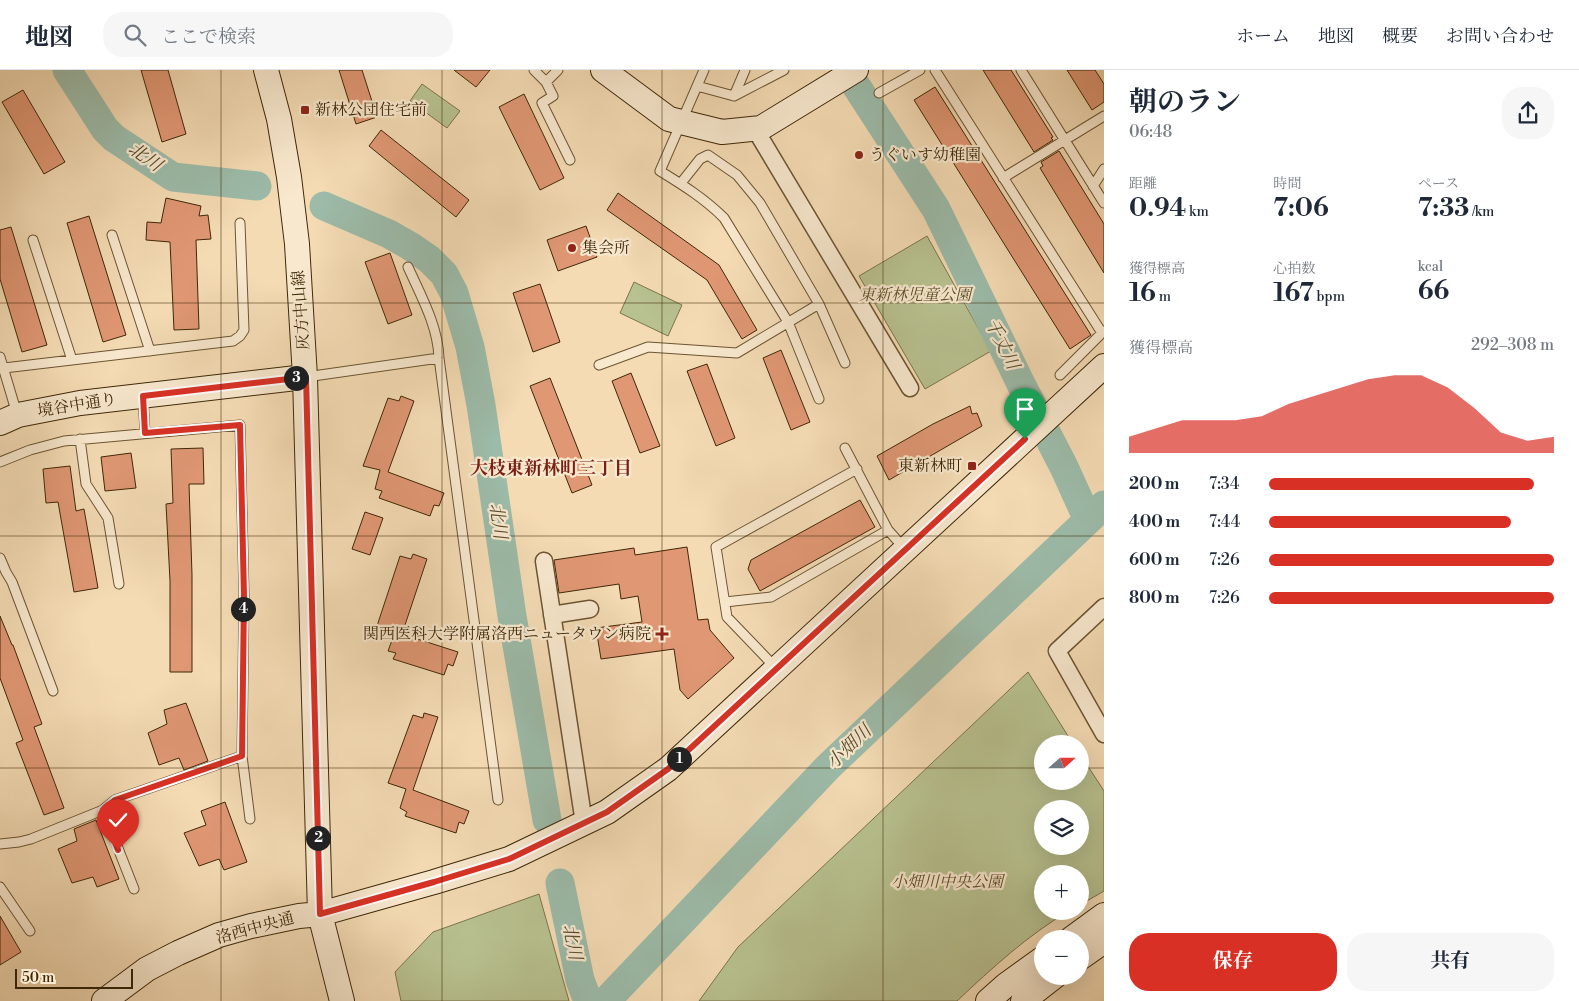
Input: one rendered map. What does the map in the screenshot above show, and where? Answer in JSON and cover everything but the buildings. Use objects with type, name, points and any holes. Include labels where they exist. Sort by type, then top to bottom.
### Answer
[{"type":"street","name":"灰方中山線","points":[[266,70],[279,119],[296,235],[306,377],[320,914],[342,1001]]},
{"type":"street","points":[[603,70],[669,119],[722,132],[762,128],[855,70]]},
{"type":"street","points":[[755,129],[910,388]]},
{"type":"street","name":"洛西中央通","points":[[104,1001],[147,968],[219,935],[299,916],[320,914],[509,859],[607,812],[668,769],[1104,366]]},
{"type":"street","name":"境谷中通り","points":[[9,419],[80,403],[306,377]]},
{"type":"street","points":[[544,561],[584,823]]},
{"type":"street","points":[[1104,608],[1057,650],[1104,734]]},
{"type":"street","points":[[552,615],[590,609]]},
{"type":"street","points":[[1083,930],[1104,915]]},
{"type":"street","points":[[1089,952],[1104,941]]},
{"type":"street","points":[[988,1001],[1034,965]]},
{"type":"street","points":[[1023,1001],[1043,985]]},
{"type":"lane","points":[[534,70],[546,82],[553,96],[542,103],[570,160]]},
{"type":"lane","points":[[546,82],[558,70]]},
{"type":"lane","points":[[704,70],[660,171],[681,183],[710,204],[724,218],[788,322],[819,399]]},
{"type":"lane","points":[[734,96],[745,70]]},
{"type":"lane","points":[[697,86],[734,96],[784,70]]},
{"type":"lane","points":[[879,93],[920,70]]},
{"type":"lane","points":[[935,70],[1103,332],[1060,374]]},
{"type":"lane","points":[[1021,70],[1104,203]]},
{"type":"lane","points":[[1003,178],[1104,116]]},
{"type":"lane","points":[[681,183],[700,159],[708,155],[737,175],[760,203],[819,304],[845,363]]},
{"type":"lane","points":[[1093,186],[1104,169]]},
{"type":"lane","points":[[4,368],[233,341],[244,330],[240,223]]},
{"type":"lane","points":[[112,235],[150,351]]},
{"type":"lane","points":[[33,240],[72,360]]},
{"type":"lane","points":[[408,267],[435,330],[439,344],[439,358],[498,800]]},
{"type":"lane","points":[[599,365],[648,348],[737,353],[819,304]]},
{"type":"lane","points":[[0,357],[4,368],[9,419]]},
{"type":"lane","points":[[306,377],[439,358]]},
{"type":"lane","points":[[143,396],[145,433]]},
{"type":"lane","points":[[0,462],[30,450],[64,441],[240,425],[244,596],[242,756],[250,819]]},
{"type":"lane","points":[[80,439],[86,484],[108,518],[119,584]]},
{"type":"lane","points":[[845,448],[888,530],[906,551]]},
{"type":"lane","points":[[776,670],[727,617],[716,547],[857,469]]},
{"type":"lane","points":[[725,602],[771,597],[888,530]]},
{"type":"lane","points":[[0,558],[12,582],[53,691]]},
{"type":"lane","points":[[0,844],[31,839],[103,810],[115,800],[242,756]]},
{"type":"lane","points":[[103,810],[134,889]]},
{"type":"lane","points":[[0,887],[30,932]]},
{"type":"green space","points":[[422,84],[460,111],[447,128],[410,101]]},
{"type":"green space","name":"東新林児童公園","points":[[927,236],[991,351],[925,389],[859,276]]},
{"type":"green space","points":[[634,282],[682,305],[668,336],[620,313]]},
{"type":"green space","name":"小畑川中央公園","points":[[1028,672],[1067,735],[1034,735],[1034,790],[1089,790],[1089,768],[1104,791],[1104,891],[1089,900],[1089,865],[1034,865],[1034,920],[1054,920],[1040,930],[1034,930],[1034,934],[997,964],[957,1001],[699,1001],[738,947]]},
{"type":"green space","points":[[539,894],[569,1001],[401,1001],[395,972],[433,932]]},
{"type":"waterway","name":"北川","points":[[67,70],[105,129],[114,138],[173,177],[257,186]]},
{"type":"waterway","name":"千丈川","points":[[846,70],[936,209],[1020,382],[1064,467],[1088,520]]},
{"type":"waterway","name":"北川","points":[[324,206],[389,234],[410,246],[429,259],[444,274],[454,293],[470,347],[481,405],[512,616],[547,820]]},
{"type":"waterway","name":"小畑川","points":[[606,1001],[828,767],[1104,505]]},
{"type":"waterway","name":"北川","points":[[560,883],[580,980],[588,1001]]},
{"type":"place","name":"新林公団住宅前","points":[[305,110]]},
{"type":"place","name":"うぐいす幼稚園","points":[[859,155]]},
{"type":"place","name":"集会所","points":[[572,248]]},
{"type":"place","name":"東新林町","points":[[972,466]]},
{"type":"place","name":"関西医科大学附属洛西ニュータウン病院","points":[[662,634]]},
{"type":"district","name":"大枝東新林町三丁目","points":[[551,468]]},
{"type":"route","points":[[118,850],[103,810],[115,800],[242,756],[244,596],[240,425],[145,433],[143,396],[306,377],[320,914],[509,859],[607,812],[668,769],[1025,439]]}]
